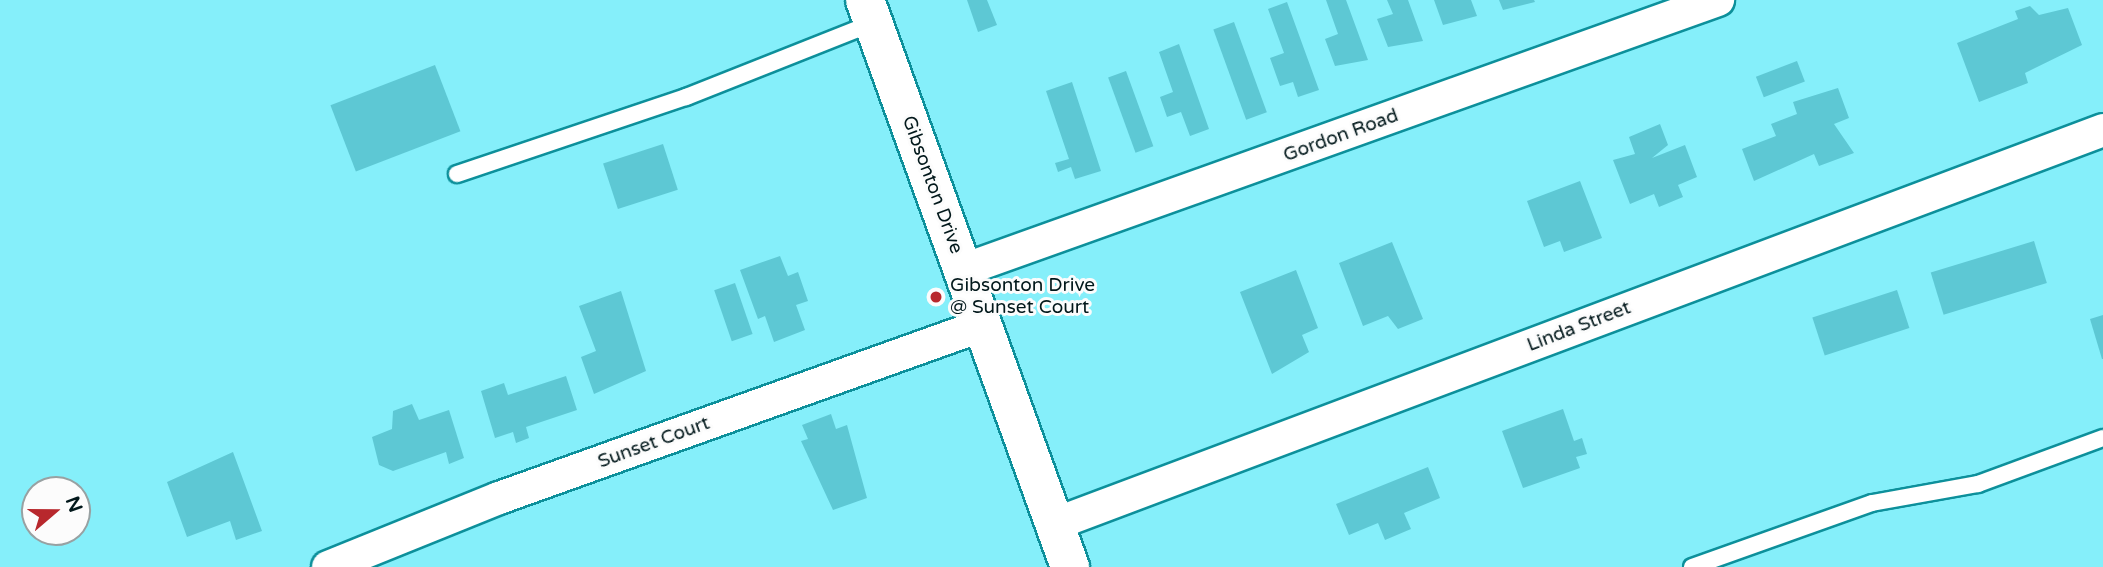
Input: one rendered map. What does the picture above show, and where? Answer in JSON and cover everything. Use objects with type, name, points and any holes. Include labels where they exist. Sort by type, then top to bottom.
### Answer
[{"type":"main road","name":"Gibsonton Drive","points":[[869,11],[1055,524],[1063,565]]},
{"type":"street","name":"Gordon Road","points":[[963,270],[1718,0]]},
{"type":"street","name":"Linda Street","points":[[1055,524],[2103,130]]},
{"type":"street","name":"Sunset Court","points":[[328,567],[499,498],[983,325]]},
{"type":"lane","points":[[457,174],[686,97],[869,11]]},
{"type":"lane","points":[[1692,567],[1872,503],[1978,484],[2103,438]]},
{"type":"building","points":[[967,0],[987,0],[997,25],[978,32]]},
{"type":"building","points":[[1326,0],[1346,0],[1368,60],[1335,66],[1325,39],[1338,34]]},
{"type":"building","points":[[1387,0],[1408,0],[1423,41],[1388,47],[1377,19],[1393,14]]},
{"type":"building","points":[[1434,0],[1471,0],[1477,16],[1443,25]]},
{"type":"building","points":[[1499,0],[1534,0],[1535,2],[1503,10]]},
{"type":"building","points":[[1287,2],[1319,90],[1298,97],[1293,82],[1280,86],[1270,58],[1284,53],[1268,9]]},
{"type":"building","points":[[2030,6],[2039,15],[2068,8],[2082,45],[2025,73],[2028,83],[1979,102],[1957,43],[2018,19],[2015,11]]},
{"type":"building","points":[[1234,22],[1267,112],[1246,120],[1213,30]]},
{"type":"building","points":[[1179,44],[1209,129],[1190,136],[1181,112],[1167,117],[1160,97],[1173,92],[1159,52]]},
{"type":"building","points":[[1797,61],[1805,82],[1764,97],[1756,77]]},
{"type":"building","points":[[435,65],[460,131],[356,171],[330,105]]},
{"type":"building","points":[[1126,71],[1153,146],[1136,153],[1108,77]]},
{"type":"building","points":[[1072,82],[1101,171],[1075,179],[1071,167],[1058,172],[1055,163],[1069,159],[1046,91]]},
{"type":"building","points":[[1838,88],[1849,118],[1834,124],[1854,153],[1819,166],[1814,154],[1754,181],[1742,149],[1776,136],[1771,124],[1797,114],[1793,102]]},
{"type":"building","points":[[1660,124],[1668,145],[1652,158],[1685,145],[1697,177],[1678,185],[1683,197],[1659,207],[1654,194],[1630,204],[1613,160],[1635,154],[1629,137]]},
{"type":"building","points":[[663,144],[678,190],[618,209],[603,163]]},
{"type":"building","points":[[1580,181],[1602,238],[1564,252],[1560,241],[1544,247],[1527,201]]},
{"type":"building","points":[[2034,241],[2047,283],[1944,315],[1931,273]]},
{"type":"building","points":[[1392,242],[1423,319],[1398,329],[1388,316],[1363,326],[1339,263]]},
{"type":"building","points":[[780,256],[788,276],[798,272],[808,301],[796,305],[805,330],[774,342],[765,316],[758,319],[740,270]]},
{"type":"building","points":[[1296,270],[1318,328],[1302,335],[1309,352],[1272,374],[1240,292]]},
{"type":"building","points":[[735,283],[753,334],[732,341],[714,290]]},
{"type":"building","points":[[1897,290],[1909,328],[1825,356],[1812,318]]},
{"type":"building","points":[[621,291],[646,371],[594,394],[581,357],[596,351],[579,306]]},
{"type":"building","points":[[2103,315],[2103,359],[2102,359],[2090,319]]},
{"type":"building","points":[[566,376],[577,410],[526,427],[529,438],[516,443],[513,432],[495,438],[481,391],[504,383],[508,395]]},
{"type":"building","points":[[412,404],[419,420],[449,410],[464,458],[449,464],[446,452],[393,471],[379,465],[372,437],[392,429],[393,411]]},
{"type":"building","points":[[1563,409],[1574,441],[1582,438],[1587,454],[1576,457],[1580,468],[1523,488],[1502,431]]},
{"type":"building","points":[[831,414],[836,429],[847,425],[867,498],[833,510],[801,441],[808,439],[802,425]]},
{"type":"building","points":[[233,452],[262,531],[236,540],[230,521],[187,537],[167,482]]},
{"type":"building","points":[[1428,467],[1440,498],[1404,513],[1411,529],[1385,540],[1378,523],[1349,535],[1336,504]]},
{"type":"place","name":"Gibsonton Drive @ Sunset Court","points":[[936,297]]}]
